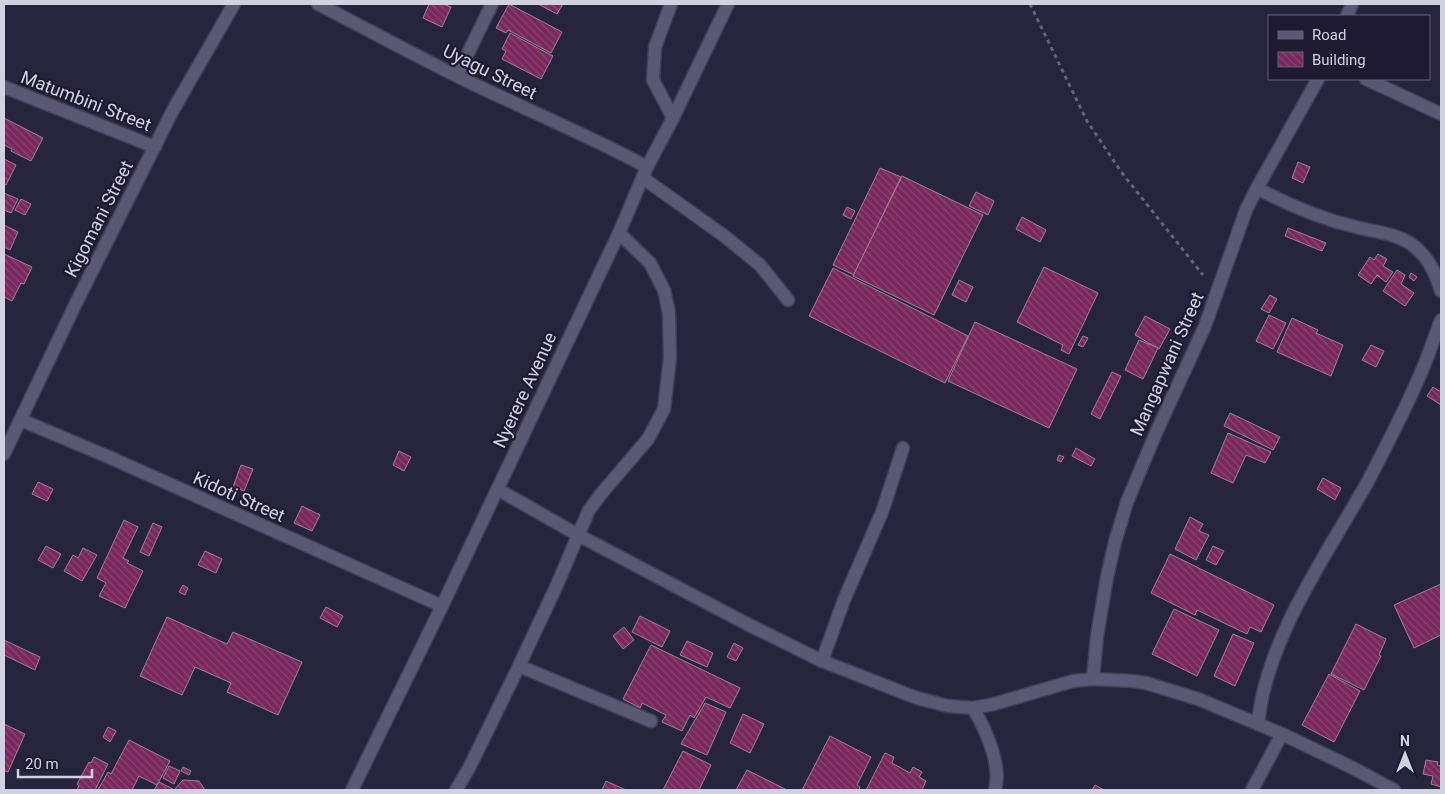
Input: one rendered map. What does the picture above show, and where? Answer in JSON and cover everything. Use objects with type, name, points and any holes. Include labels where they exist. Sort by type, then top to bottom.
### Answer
[{"type":"street","name":"Kigomani Street","points":[[4,454],[76,303],[173,110],[234,4]]},
{"type":"street","name":"Uyagu Street","points":[[318,4],[457,76],[528,110],[602,142],[645,173],[760,265],[788,300]]},
{"type":"street","points":[[457,76],[492,4]]},
{"type":"street","points":[[671,4],[656,47],[653,80],[673,118]]},
{"type":"street","name":"Nyerere Avenue","points":[[352,790],[442,606],[619,233],[645,173],[728,4]]},
{"type":"street","name":"Mangapwani Street","points":[[1093,679],[1097,636],[1107,577],[1127,502],[1155,435],[1194,352],[1217,294],[1236,235],[1257,188],[1317,80]]},
{"type":"street","points":[[1368,80],[1441,114]]},
{"type":"street","name":"Matumbini Street","points":[[4,87],[155,147]]},
{"type":"street","points":[[1257,188],[1278,199],[1316,214],[1357,228],[1397,237],[1410,243],[1431,264],[1441,291]]},
{"type":"street","points":[[456,790],[469,768],[519,666],[590,510],[601,494],[648,439],[664,409],[670,358],[669,313],[664,290],[650,263],[619,233]]},
{"type":"street","points":[[1258,724],[1259,708],[1276,652],[1308,584],[1396,429],[1417,383],[1441,320]]},
{"type":"street","name":"Kidoti Street","points":[[21,420],[111,458],[442,606]]},
{"type":"street","points":[[822,661],[844,600],[882,512],[903,448]]},
{"type":"street","points":[[497,489],[578,535],[751,626],[822,661],[918,698],[948,706],[973,708],[994,704],[1073,681],[1093,679],[1146,683],[1198,700],[1282,734],[1394,790]]},
{"type":"street","points":[[519,666],[651,721]]},
{"type":"street","points":[[973,708],[982,722],[989,739],[998,780],[995,790]]},
{"type":"street","points":[[1252,790],[1282,734]]},
{"type":"path","points":[[1030,4],[1087,121],[1122,173],[1190,256],[1217,294]]},
{"type":"building","points":[[429,4],[443,4],[451,7],[442,27],[423,18]]},
{"type":"building","points":[[509,4],[562,32],[551,53],[508,30],[506,33],[496,28]]},
{"type":"building","points":[[538,4],[563,4],[557,14]]},
{"type":"building","points":[[510,33],[553,56],[541,79],[502,59],[506,51],[502,49]]},
{"type":"building","points":[[4,118],[43,138],[31,161],[11,151],[12,149],[4,145]]},
{"type":"building","points":[[4,159],[16,165],[6,185],[4,184]]},
{"type":"building","points":[[1298,162],[1310,167],[1303,183],[1292,178]]},
{"type":"building","points":[[880,168],[901,177],[854,275],[833,265]]},
{"type":"building","points":[[902,176],[983,215],[934,315],[853,276]]},
{"type":"building","points":[[976,192],[994,201],[988,215],[969,206]]},
{"type":"building","points":[[4,193],[18,199],[11,213],[4,210]]},
{"type":"building","points":[[21,199],[31,204],[25,215],[15,210]]},
{"type":"building","points":[[847,207],[855,211],[851,219],[843,215]]},
{"type":"building","points":[[1022,217],[1046,230],[1040,242],[1016,229]]},
{"type":"building","points":[[4,225],[18,232],[10,250],[4,247]]},
{"type":"building","points":[[1288,228],[1326,243],[1322,251],[1285,236]]},
{"type":"building","points":[[4,254],[32,267],[24,284],[21,283],[12,301],[4,297]]},
{"type":"building","points":[[1378,254],[1387,259],[1383,266],[1393,272],[1386,282],[1377,275],[1371,284],[1358,275],[1370,257],[1374,260]]},
{"type":"building","points":[[1044,267],[1098,293],[1069,354],[1061,350],[1063,345],[1017,322]]},
{"type":"building","points":[[833,268],[968,336],[945,383],[809,316]]},
{"type":"building","points":[[1397,270],[1405,275],[1401,284],[1414,293],[1405,306],[1383,291]]},
{"type":"building","points":[[1411,273],[1417,277],[1414,281],[1409,277]]},
{"type":"building","points":[[959,280],[973,287],[966,302],[952,295]]},
{"type":"building","points":[[1270,295],[1277,299],[1269,313],[1261,309]]},
{"type":"building","points":[[1269,315],[1286,323],[1273,349],[1256,341]]},
{"type":"building","points":[[1145,316],[1170,329],[1159,349],[1135,335]]},
{"type":"building","points":[[1292,318],[1318,330],[1316,333],[1343,345],[1331,376],[1277,352]]},
{"type":"building","points":[[975,322],[1077,369],[1049,428],[948,381]]},
{"type":"building","points":[[1083,336],[1088,338],[1083,347],[1078,345]]},
{"type":"building","points":[[1139,340],[1158,348],[1143,379],[1125,370]]},
{"type":"building","points":[[1371,345],[1384,351],[1376,367],[1362,360]]},
{"type":"building","points":[[1112,372],[1121,376],[1100,419],[1091,414]]},
{"type":"building","points":[[1433,387],[1441,392],[1441,405],[1427,396]]},
{"type":"building","points":[[1230,413],[1280,437],[1273,450],[1224,426]]},
{"type":"building","points":[[1228,433],[1271,452],[1265,463],[1246,455],[1233,483],[1211,473]]},
{"type":"building","points":[[1076,448],[1095,459],[1091,466],[1072,456]]},
{"type":"building","points":[[399,451],[411,457],[404,471],[393,465]]},
{"type":"building","points":[[1059,455],[1064,457],[1061,462],[1057,460]]},
{"type":"building","points":[[241,465],[253,469],[244,491],[233,487]]},
{"type":"building","points":[[1323,478],[1341,488],[1335,500],[1317,489]]},
{"type":"building","points":[[38,482],[53,489],[47,501],[32,494]]},
{"type":"building","points":[[302,506],[320,515],[312,531],[294,523]]},
{"type":"building","points":[[1190,517],[1203,524],[1199,531],[1209,535],[1196,560],[1175,549]]},
{"type":"building","points":[[124,520],[138,527],[123,558],[129,561],[127,563],[143,571],[125,608],[99,596],[106,583],[97,578]]},
{"type":"building","points":[[153,523],[162,527],[149,556],[140,552]]},
{"type":"building","points":[[46,546],[61,554],[53,568],[38,560]]},
{"type":"building","points":[[1213,546],[1224,551],[1216,565],[1206,560]]},
{"type":"building","points":[[83,548],[97,555],[82,581],[64,571],[73,555],[78,558]]},
{"type":"building","points":[[205,551],[222,559],[216,573],[198,565]]},
{"type":"building","points":[[1170,554],[1274,605],[1261,632],[1250,627],[1247,634],[1197,610],[1195,615],[1151,593]]},
{"type":"building","points":[[1441,584],[1441,635],[1414,648],[1394,605]]},
{"type":"building","points":[[183,585],[188,588],[185,595],[179,592]]},
{"type":"building","points":[[326,607],[343,616],[337,627],[320,618]]},
{"type":"building","points":[[1174,609],[1219,630],[1197,676],[1152,654]]},
{"type":"building","points":[[640,616],[670,631],[662,647],[632,632]]},
{"type":"building","points":[[167,617],[227,644],[233,632],[302,662],[278,715],[227,692],[231,683],[195,667],[182,695],[140,676]]},
{"type":"building","points":[[1356,624],[1386,639],[1379,655],[1381,656],[1364,690],[1331,674]]},
{"type":"building","points":[[624,627],[634,640],[623,649],[613,636]]},
{"type":"building","points":[[1233,634],[1254,643],[1235,686],[1214,676]]},
{"type":"building","points":[[4,640],[40,657],[35,670],[4,655]]},
{"type":"building","points":[[687,641],[713,653],[707,667],[680,655]]},
{"type":"building","points":[[734,643],[743,648],[736,661],[727,657]]},
{"type":"building","points":[[651,645],[740,688],[730,708],[706,697],[694,718],[690,715],[682,731],[662,722],[666,715],[642,703],[640,708],[623,699]]},
{"type":"building","points":[[1329,674],[1360,691],[1334,742],[1302,725]]},
{"type":"building","points":[[705,703],[726,712],[707,755],[681,744]]},
{"type":"building","points":[[743,714],[764,724],[750,753],[730,743]]},
{"type":"building","points":[[4,724],[25,734],[8,772],[4,771]]},
{"type":"building","points":[[108,727],[116,731],[110,742],[103,737]]},
{"type":"building","points":[[830,736],[871,757],[857,785],[860,787],[859,790],[802,790]]},
{"type":"building","points":[[129,740],[170,761],[157,785],[139,776],[132,790],[98,790],[108,772],[111,774]]},
{"type":"building","points":[[683,751],[711,765],[699,790],[663,790]]},
{"type":"building","points":[[885,753],[894,757],[892,763],[910,773],[913,767],[922,772],[919,777],[926,781],[922,790],[866,790]]},
{"type":"building","points":[[94,757],[108,764],[95,790],[77,790],[79,786],[77,784],[89,762],[91,763]]},
{"type":"building","points":[[1426,760],[1438,762],[1437,765],[1441,766],[1441,787],[1431,784],[1433,776],[1423,774]]},
{"type":"building","points":[[169,766],[180,771],[174,784],[163,778]]},
{"type":"building","points":[[183,767],[191,771],[189,775],[181,771]]},
{"type":"building","points":[[747,770],[787,790],[736,790]]},
{"type":"building","points":[[183,780],[199,781],[205,790],[174,790]]},
{"type":"building","points":[[606,781],[626,790],[602,790]]},
{"type":"building","points":[[159,782],[173,789],[154,790]]},
{"type":"building","points":[[1095,785],[1104,790],[1092,790]]}]
